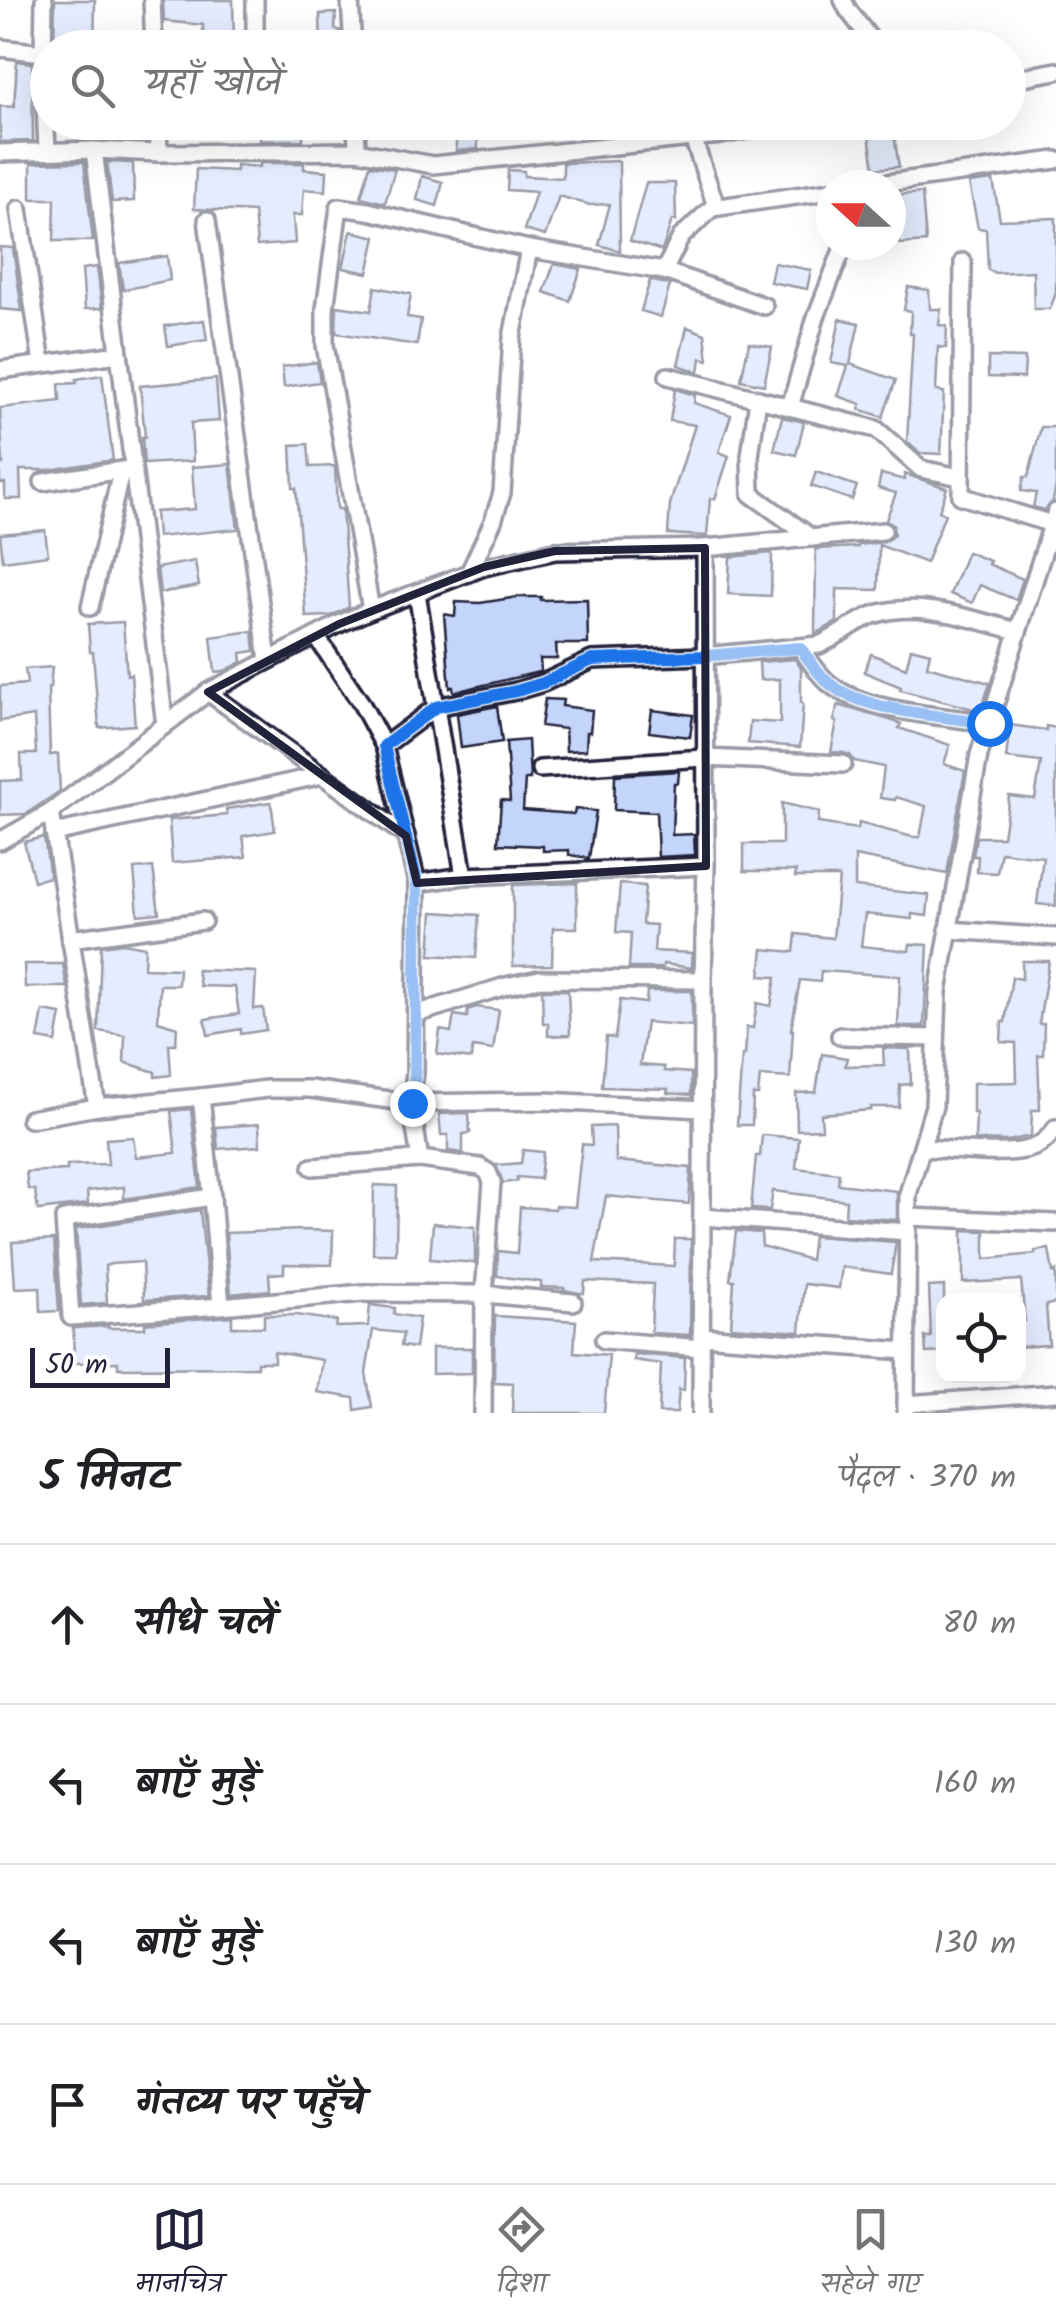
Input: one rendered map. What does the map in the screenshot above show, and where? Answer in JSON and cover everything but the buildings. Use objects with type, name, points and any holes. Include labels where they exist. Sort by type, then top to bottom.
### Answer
[{"type":"street","points":[[43,30],[44,0]]},
{"type":"street","points":[[152,0],[153,30]]},
{"type":"street","points":[[255,0],[255,30]]},
{"type":"street","points":[[350,0],[352,30]]},
{"type":"street","points":[[843,0],[863,30]]},
{"type":"street","points":[[0,48],[30,51]]},
{"type":"street","points":[[1026,76],[1056,70]]},
{"type":"street","points":[[47,140],[47,151]]},
{"type":"street","points":[[159,140],[159,153]]},
{"type":"street","points":[[357,140],[357,151]]},
{"type":"street","points":[[0,152],[357,151],[433,166],[674,140]]},
{"type":"street","points":[[664,272],[681,237],[716,206],[694,140]]},
{"type":"street","points":[[94,150],[119,354],[127,470],[165,725]]},
{"type":"street","points":[[906,180],[1056,160]]},
{"type":"street","points":[[712,208],[816,193]]},
{"type":"street","points":[[371,610],[324,345],[339,207],[529,249],[664,272],[764,306]]},
{"type":"street","points":[[18,209],[42,364]]},
{"type":"street","points":[[206,220],[268,660]]},
{"type":"street","points":[[469,572],[502,493],[512,338],[529,249]]},
{"type":"street","points":[[790,407],[816,317],[838,260]]},
{"type":"street","points":[[963,262],[961,496],[1054,518],[1048,561],[1018,630],[978,756],[948,930],[938,992],[934,1106],[908,1194],[906,1409],[1056,1393]]},
{"type":"street","points":[[0,370],[119,354]]},
{"type":"street","points":[[668,376],[876,429],[921,469],[960,478]]},
{"type":"street","points":[[758,399],[750,456],[751,494],[812,538]]},
{"type":"street","points":[[43,482],[127,470]]},
{"type":"street","points":[[90,606],[127,470]]},
{"type":"street","points":[[0,841],[51,812],[208,692],[371,610],[469,572],[555,552],[705,548],[882,531]]},
{"type":"street","points":[[701,1413],[705,548]]},
{"type":"street","points":[[417,593],[464,876]]},
{"type":"street","points":[[384,746],[436,707],[543,683],[592,660],[819,646],[868,617],[896,608],[924,609],[1018,630]]},
{"type":"street","points":[[316,636],[384,746],[417,883],[412,1103],[420,1159]]},
{"type":"street","points":[[800,648],[826,682],[846,695],[870,704],[989,723]]},
{"type":"street","points":[[208,692],[406,836]]},
{"type":"street","points":[[540,769],[704,758],[843,764]]},
{"type":"street","points":[[54,833],[323,776]]},
{"type":"street","points":[[51,812],[97,1107]]},
{"type":"street","points":[[417,883],[464,876],[706,866]]},
{"type":"street","points":[[70,939],[203,922]]},
{"type":"street","points":[[948,930],[1056,937]]},
{"type":"street","points":[[416,1014],[540,979],[703,980]]},
{"type":"street","points":[[840,1036],[936,1038]]},
{"type":"street","points":[[30,1118],[267,1088],[310,1089],[412,1103],[545,1101],[703,1109]]},
{"type":"street","points":[[202,1097],[220,1306]]},
{"type":"street","points":[[922,1148],[1029,1150],[1044,1143],[1056,1128]]},
{"type":"street","points":[[312,1166],[420,1159],[480,1167],[488,1172],[492,1182],[484,1294],[483,1413]]},
{"type":"street","points":[[212,1197],[64,1218],[71,1317],[362,1292],[484,1294],[573,1302]]},
{"type":"street","points":[[702,1218],[908,1225],[1056,1223]]},
{"type":"street","points":[[604,1340],[906,1351]]},
{"type":"highlighted area","points":[[705,548],[706,866],[417,883],[406,836],[208,692],[339,624],[484,567],[555,551]]},
{"type":"route","points":[[412,1103],[417,883],[384,746],[436,707],[543,683],[592,660],[800,648],[826,682],[846,695],[870,704],[989,723]]}]
